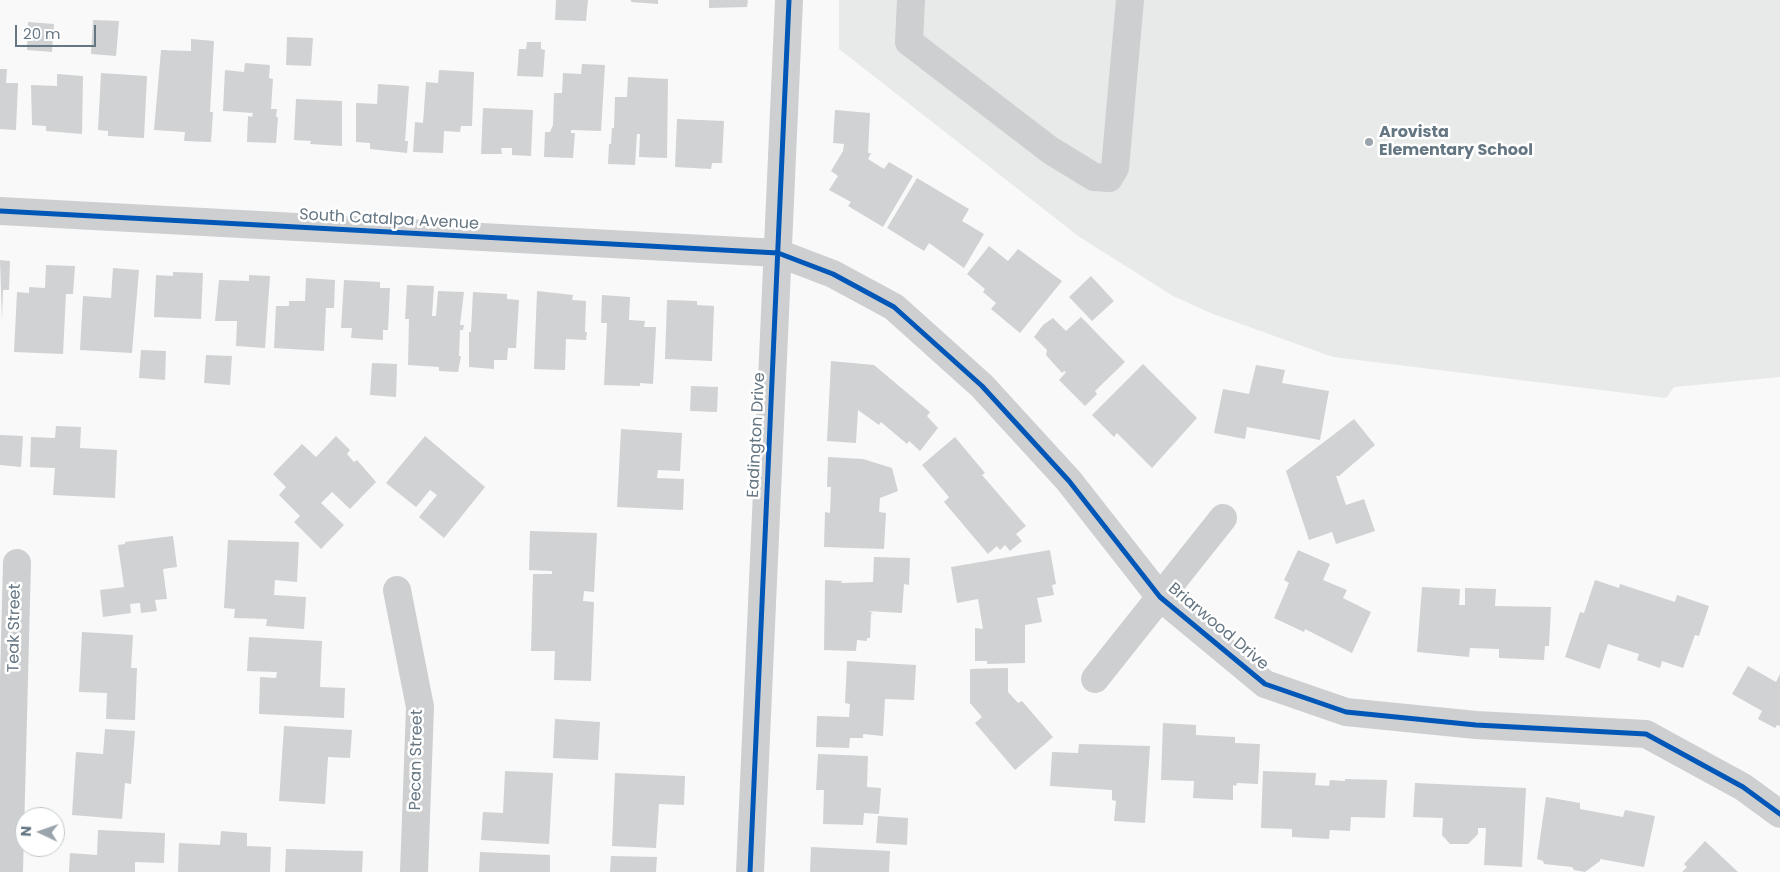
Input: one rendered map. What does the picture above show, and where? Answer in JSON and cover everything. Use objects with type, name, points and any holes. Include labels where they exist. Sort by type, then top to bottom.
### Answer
[{"type":"street","name":"Eadington Drive","points":[[750,872],[789,0]]},
{"type":"street","points":[[911,0],[909,42],[1050,150],[1094,177],[1109,178],[1115,168],[1130,0]]},
{"type":"street","name":"South Catalpa Avenue","points":[[0,211],[778,253]]},
{"type":"street","name":"Briarwood Drive","points":[[778,253],[833,274],[894,307],[974,379],[1068,481],[1160,597],[1265,684],[1346,712],[1476,725],[1646,734],[1744,787],[1780,814]]},
{"type":"street","points":[[1095,679],[1224,518]]},
{"type":"street","name":"Teak Street","points":[[9,872],[17,564]]},
{"type":"street","name":"Pecan Street","points":[[397,590],[420,708],[414,872]]},
{"type":"shaded area","name":"Arovista Elementary School","points":[[839,0],[1780,0],[1780,377],[1674,387],[1666,398],[1333,357],[1213,314],[1173,296],[1078,236],[839,49]]},
{"type":"building","points":[[556,0],[588,0],[586,21],[555,20]]},
{"type":"building","points":[[631,0],[658,0],[658,4],[631,2]]},
{"type":"building","points":[[709,0],[748,0],[747,7],[709,8]]},
{"type":"building","points":[[93,20],[119,21],[116,56],[91,54]]},
{"type":"building","points":[[28,22],[54,24],[52,52],[27,50]]},
{"type":"building","points":[[287,37],[313,38],[311,66],[286,65]]},
{"type":"building","points":[[191,39],[214,41],[210,112],[213,112],[211,142],[184,141],[185,132],[154,130],[161,50],[191,51]]},
{"type":"building","points":[[527,42],[541,42],[541,49],[545,50],[543,77],[517,76],[519,49],[526,49]]},
{"type":"building","points":[[245,63],[270,65],[269,78],[273,79],[271,109],[277,109],[276,117],[278,117],[276,143],[247,142],[248,116],[252,117],[253,113],[223,111],[225,70],[244,72]]},
{"type":"building","points":[[582,64],[605,65],[601,131],[571,130],[571,133],[575,133],[573,158],[544,157],[545,132],[550,132],[553,125],[554,93],[562,93],[563,73],[581,74]]},
{"type":"building","points":[[0,69],[7,69],[6,83],[18,83],[16,130],[0,129]]},
{"type":"building","points":[[439,70],[474,72],[472,126],[461,126],[460,132],[444,131],[443,153],[413,152],[415,122],[423,123],[426,82],[438,83]]},
{"type":"building","points":[[101,73],[147,76],[144,138],[108,136],[108,131],[98,130]]},
{"type":"building","points":[[57,74],[83,76],[82,134],[46,131],[46,126],[32,125],[31,85],[57,86]]},
{"type":"building","points":[[628,77],[668,79],[667,158],[639,157],[640,134],[637,134],[635,165],[608,164],[609,144],[611,144],[612,128],[614,128],[615,97],[627,97]]},
{"type":"building","points":[[378,84],[409,86],[405,141],[408,141],[407,153],[370,149],[370,143],[356,142],[356,103],[377,104]]},
{"type":"building","points":[[296,99],[342,101],[342,146],[310,144],[311,141],[294,140]]},
{"type":"building","points":[[483,108],[533,110],[531,156],[512,155],[512,148],[501,148],[502,154],[481,154]]},
{"type":"building","points":[[835,110],[870,113],[868,153],[871,153],[868,159],[884,169],[889,162],[913,176],[883,227],[848,206],[851,202],[829,190],[838,176],[831,171],[843,151],[844,144],[833,143]]},
{"type":"building","points":[[677,119],[724,121],[722,163],[712,163],[711,169],[675,167]]},
{"type":"building","points":[[917,178],[969,209],[962,221],[984,234],[964,268],[929,243],[924,251],[887,228]]},
{"type":"building","points":[[989,246],[1008,261],[1018,249],[1062,281],[1020,333],[991,309],[996,303],[983,292],[985,289],[967,274]]},
{"type":"building","points":[[0,260],[10,261],[9,290],[3,290],[2,321]]},
{"type":"building","points":[[46,265],[75,266],[73,294],[66,294],[63,354],[14,352],[17,292],[29,293],[29,287],[45,288]]},
{"type":"building","points":[[113,268],[139,270],[132,353],[80,350],[83,296],[111,298]]},
{"type":"building","points":[[173,272],[203,273],[201,319],[154,317],[156,275],[173,276]]},
{"type":"building","points":[[249,275],[270,276],[265,348],[236,346],[237,321],[215,321],[219,280],[249,281]]},
{"type":"building","points":[[1091,276],[1114,301],[1092,321],[1069,297]]},
{"type":"building","points":[[306,278],[335,280],[334,308],[326,308],[324,351],[274,348],[276,306],[289,306],[289,301],[305,301]]},
{"type":"building","points":[[344,280],[380,282],[380,288],[390,288],[388,330],[383,330],[383,340],[351,338],[352,328],[341,328]]},
{"type":"building","points":[[407,285],[434,286],[432,316],[436,316],[438,291],[464,292],[460,325],[464,325],[463,330],[460,330],[459,356],[461,356],[458,372],[439,371],[439,367],[408,365],[409,319],[405,319]]},
{"type":"building","points":[[537,291],[573,295],[572,300],[586,301],[586,340],[566,339],[565,370],[534,369]]},
{"type":"building","points":[[473,292],[507,294],[507,299],[519,300],[516,348],[508,348],[507,360],[494,360],[494,369],[469,367],[469,332],[471,332]]},
{"type":"building","points":[[602,295],[630,297],[629,320],[645,321],[644,327],[656,327],[653,384],[640,383],[640,386],[604,385],[607,323],[601,323]]},
{"type":"building","points":[[667,300],[697,301],[697,305],[714,306],[712,361],[665,359]]},
{"type":"building","points":[[1081,317],[1125,362],[1095,391],[1097,394],[1085,406],[1059,380],[1066,372],[1062,373],[1046,355],[1047,350],[1034,337],[1043,325],[1053,318],[1066,331]]},
{"type":"building","points":[[141,350],[166,351],[165,380],[139,378]]},
{"type":"building","points":[[206,355],[232,356],[230,385],[204,383]]},
{"type":"building","points":[[831,361],[874,365],[930,412],[927,416],[938,428],[920,451],[909,441],[907,444],[881,422],[879,425],[858,410],[856,443],[827,441]]},
{"type":"building","points":[[372,363],[397,364],[396,397],[370,395]]},
{"type":"building","points":[[1143,364],[1197,418],[1152,468],[1117,433],[1114,437],[1092,415]]},
{"type":"building","points":[[1256,365],[1285,370],[1282,383],[1329,391],[1320,440],[1247,427],[1245,439],[1214,433],[1223,389],[1249,394]]},
{"type":"building","points":[[691,386],[718,387],[717,412],[690,411]]},
{"type":"building","points":[[1354,419],[1375,445],[1339,476],[1336,476],[1346,505],[1364,499],[1375,531],[1336,544],[1332,532],[1309,540],[1286,471]]},
{"type":"building","points":[[56,426],[81,427],[80,448],[117,450],[115,498],[53,495],[55,468],[30,467],[31,437],[55,438]]},
{"type":"building","points":[[621,429],[682,433],[680,471],[658,470],[657,478],[684,479],[683,510],[617,507]]},
{"type":"building","points":[[0,435],[23,436],[21,467],[0,465]]},
{"type":"building","points":[[336,436],[350,450],[347,454],[354,462],[357,460],[376,482],[350,509],[332,492],[321,503],[344,525],[321,549],[294,522],[300,516],[279,495],[286,487],[273,474],[302,444],[316,457]]},
{"type":"building","points":[[425,436],[485,487],[444,538],[419,517],[437,495],[430,490],[416,507],[386,483]]},
{"type":"building","points":[[955,437],[985,473],[982,475],[1026,526],[1016,534],[1022,541],[1010,551],[1005,545],[1000,550],[997,546],[988,554],[944,502],[949,497],[922,465]]},
{"type":"building","points":[[828,457],[863,459],[892,468],[898,491],[880,498],[879,512],[886,513],[884,549],[824,547],[825,512],[830,513],[831,487],[827,487]]},
{"type":"building","points":[[530,531],[597,533],[594,592],[584,591],[583,601],[594,602],[591,681],[554,680],[555,651],[531,651],[533,574],[552,574],[552,571],[529,570]]},
{"type":"building","points":[[173,536],[177,567],[163,569],[167,599],[155,600],[157,611],[141,613],[140,603],[130,604],[131,613],[103,617],[100,590],[124,587],[118,545],[125,544],[125,542]]},
{"type":"building","points":[[228,540],[299,542],[297,582],[275,580],[274,595],[306,597],[304,629],[266,626],[267,619],[234,618],[235,609],[224,608]]},
{"type":"building","points":[[1050,550],[1056,584],[1052,585],[1054,595],[1037,598],[1042,622],[1025,625],[1025,663],[987,664],[987,661],[975,661],[975,628],[983,629],[978,599],[957,603],[951,567]]},
{"type":"building","points":[[1298,550],[1330,564],[1323,580],[1347,590],[1343,598],[1371,612],[1352,653],[1305,629],[1304,632],[1274,618],[1289,583],[1284,580]]},
{"type":"building","points":[[874,557],[910,558],[909,585],[904,584],[902,613],[868,611],[873,613],[871,614],[870,638],[867,638],[867,641],[857,640],[856,651],[824,650],[825,580],[842,581],[841,583],[873,582]]},
{"type":"building","points":[[1595,580],[1619,588],[1620,584],[1675,602],[1677,595],[1709,606],[1699,636],[1695,635],[1683,668],[1662,661],[1660,668],[1637,660],[1639,654],[1608,644],[1600,669],[1565,657],[1580,612],[1584,613]]},
{"type":"building","points":[[1422,587],[1460,589],[1459,605],[1465,605],[1465,588],[1496,589],[1495,606],[1551,607],[1549,646],[1545,646],[1544,660],[1499,658],[1499,649],[1470,648],[1469,657],[1417,652]]},
{"type":"building","points":[[82,632],[133,635],[131,668],[137,668],[135,720],[106,719],[107,693],[79,692]]},
{"type":"building","points":[[249,637],[322,641],[320,687],[345,688],[344,718],[259,714],[260,677],[276,678],[277,672],[247,671]]},
{"type":"building","points":[[847,661],[916,665],[914,700],[885,699],[883,736],[863,734],[863,738],[850,738],[849,748],[816,747],[817,716],[849,717],[850,704],[845,703]]},
{"type":"building","points":[[1748,666],[1776,682],[1780,674],[1780,726],[1777,725],[1775,728],[1758,719],[1762,711],[1732,694]]},
{"type":"building","points":[[1008,668],[1008,692],[1018,703],[1022,701],[1053,737],[1015,770],[975,723],[982,717],[970,703],[970,669]]},
{"type":"building","points":[[555,719],[600,722],[598,760],[553,758]]},
{"type":"building","points":[[1163,723],[1196,725],[1196,735],[1235,737],[1235,743],[1260,744],[1258,784],[1237,783],[1236,786],[1233,785],[1233,800],[1193,798],[1194,781],[1161,780]]},
{"type":"building","points":[[284,726],[352,730],[350,758],[328,757],[325,804],[279,801]]},
{"type":"building","points":[[105,729],[135,731],[131,784],[125,783],[122,819],[72,815],[76,752],[103,754]]},
{"type":"building","points":[[1079,744],[1150,746],[1145,823],[1114,821],[1116,801],[1112,800],[1112,790],[1050,786],[1052,752],[1078,753]]},
{"type":"building","points":[[818,754],[868,756],[867,787],[881,788],[879,814],[864,813],[863,825],[823,824],[824,790],[816,790]]},
{"type":"building","points":[[505,771],[553,773],[549,844],[481,840],[483,812],[503,813]]},
{"type":"building","points":[[1263,771],[1316,773],[1315,785],[1329,786],[1330,780],[1387,780],[1385,818],[1351,817],[1350,831],[1330,830],[1329,839],[1292,837],[1292,829],[1261,828]]},
{"type":"building","points":[[615,773],[685,776],[684,805],[659,804],[656,848],[612,846]]},
{"type":"building","points":[[1415,783],[1526,788],[1522,867],[1484,865],[1486,828],[1478,828],[1478,834],[1468,844],[1450,844],[1442,835],[1443,818],[1413,817]]},
{"type":"building","points":[[1546,797],[1580,803],[1580,809],[1623,817],[1625,810],[1655,816],[1644,867],[1600,859],[1600,861],[1585,872],[1574,870],[1572,867],[1544,864],[1543,861],[1537,859]]},
{"type":"building","points":[[878,816],[908,818],[907,845],[876,843]]},
{"type":"building","points":[[98,830],[165,833],[164,863],[135,862],[135,872],[69,872],[70,853],[97,855]]},
{"type":"building","points":[[221,831],[247,833],[247,846],[271,847],[270,872],[178,872],[179,843],[220,845]]},
{"type":"building","points":[[1705,841],[1738,872],[1682,872],[1687,867],[1684,864]]},
{"type":"building","points":[[811,847],[890,851],[889,872],[810,872]]},
{"type":"building","points":[[286,849],[363,851],[362,872],[285,872]]},
{"type":"building","points":[[480,852],[550,855],[550,872],[479,872]]},
{"type":"building","points":[[611,856],[657,857],[656,872],[610,872]]},
{"type":"cycle path","points":[[750,872],[789,0]]},
{"type":"cycle path","points":[[0,211],[778,253],[833,274],[894,307],[982,386],[1069,481],[1160,597],[1265,684],[1346,712],[1476,725],[1646,734],[1743,787],[1780,814]]},
{"type":"place","name":"Arovista Elementary School","points":[[1369,142]]}]
